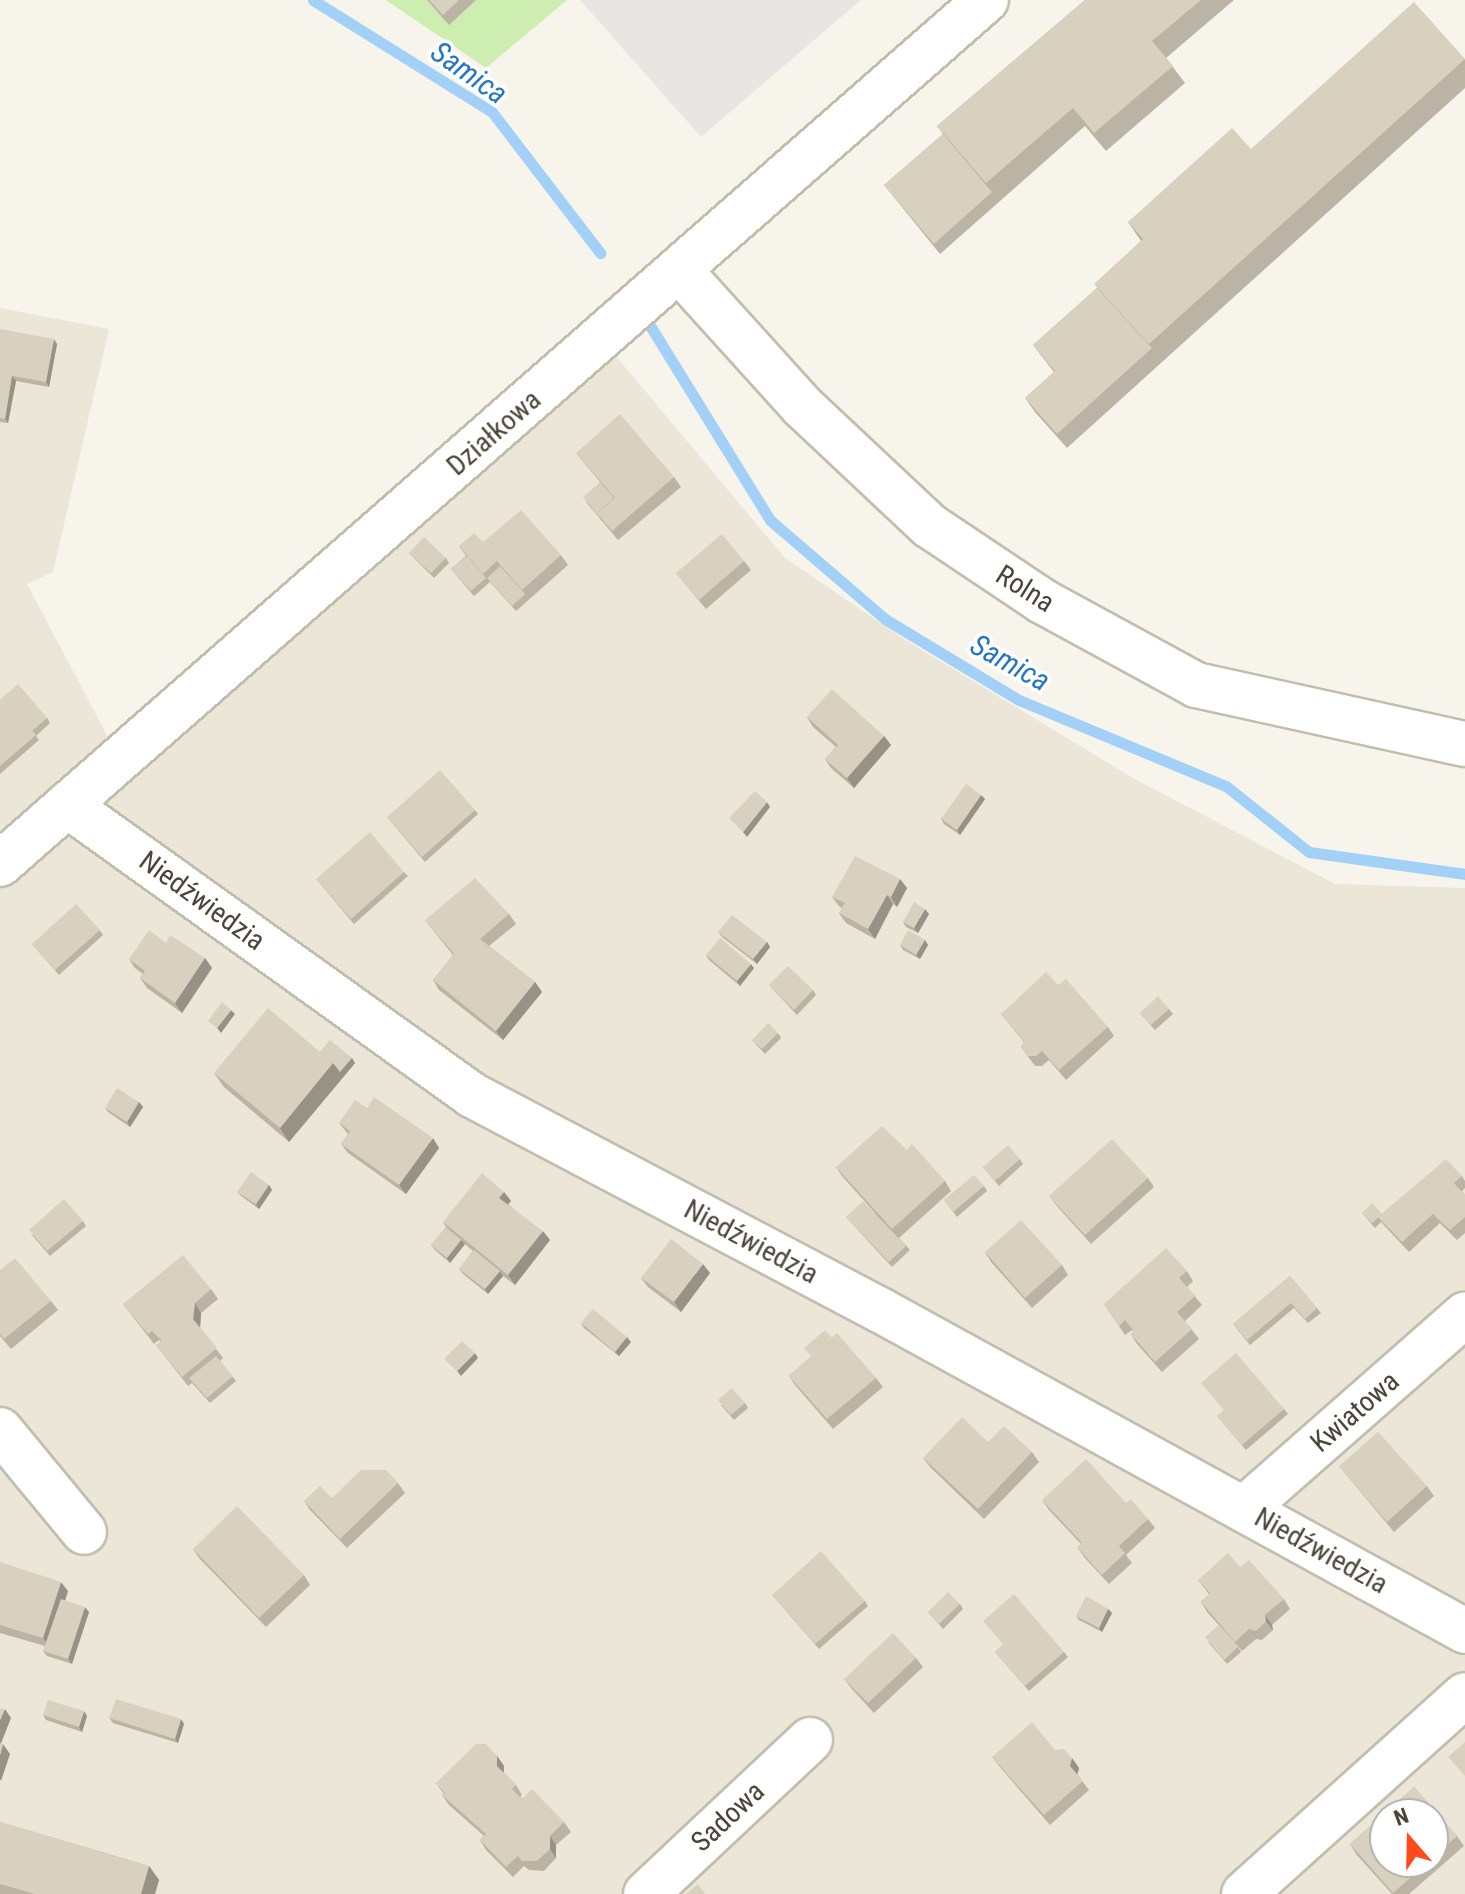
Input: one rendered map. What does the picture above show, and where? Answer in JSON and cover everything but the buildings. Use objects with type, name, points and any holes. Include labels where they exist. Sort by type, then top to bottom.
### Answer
[{"type":"street","name":"Działkowa","points":[[0,864],[986,0]]},
{"type":"street","name":"Rolna","points":[[680,271],[802,406],[930,526],[1042,601],[1196,685],[1465,744]]},
{"type":"street","name":"Niedźwiedzia","points":[[67,805],[472,1095],[880,1310],[1465,1631]]},
{"type":"street","name":"Kwiatowa","points":[[1245,1508],[1465,1315]]},
{"type":"street","points":[[0,1430],[84,1532]]},
{"type":"street","points":[[1244,1894],[1465,1695]]},
{"type":"street","name":"Sadowa","points":[[646,1894],[810,1740]]},
{"type":"shaded area","points":[[580,0],[861,0],[701,137]]},
{"type":"shaded area","points":[[0,308],[109,329],[53,572],[27,584],[110,741],[0,837]]},
{"type":"shaded area","points":[[615,355],[785,558],[904,639],[1133,778],[1335,884],[1465,888],[1465,1894],[0,1894],[0,885]]},
{"type":"green space","points":[[386,0],[567,0],[486,68]]},
{"type":"waterway","name":"Samica","points":[[313,0],[492,112],[600,253]]},
{"type":"waterway","name":"Samica","points":[[649,324],[770,520],[885,619],[1019,700],[1226,786],[1309,852],[1465,874]]}]
